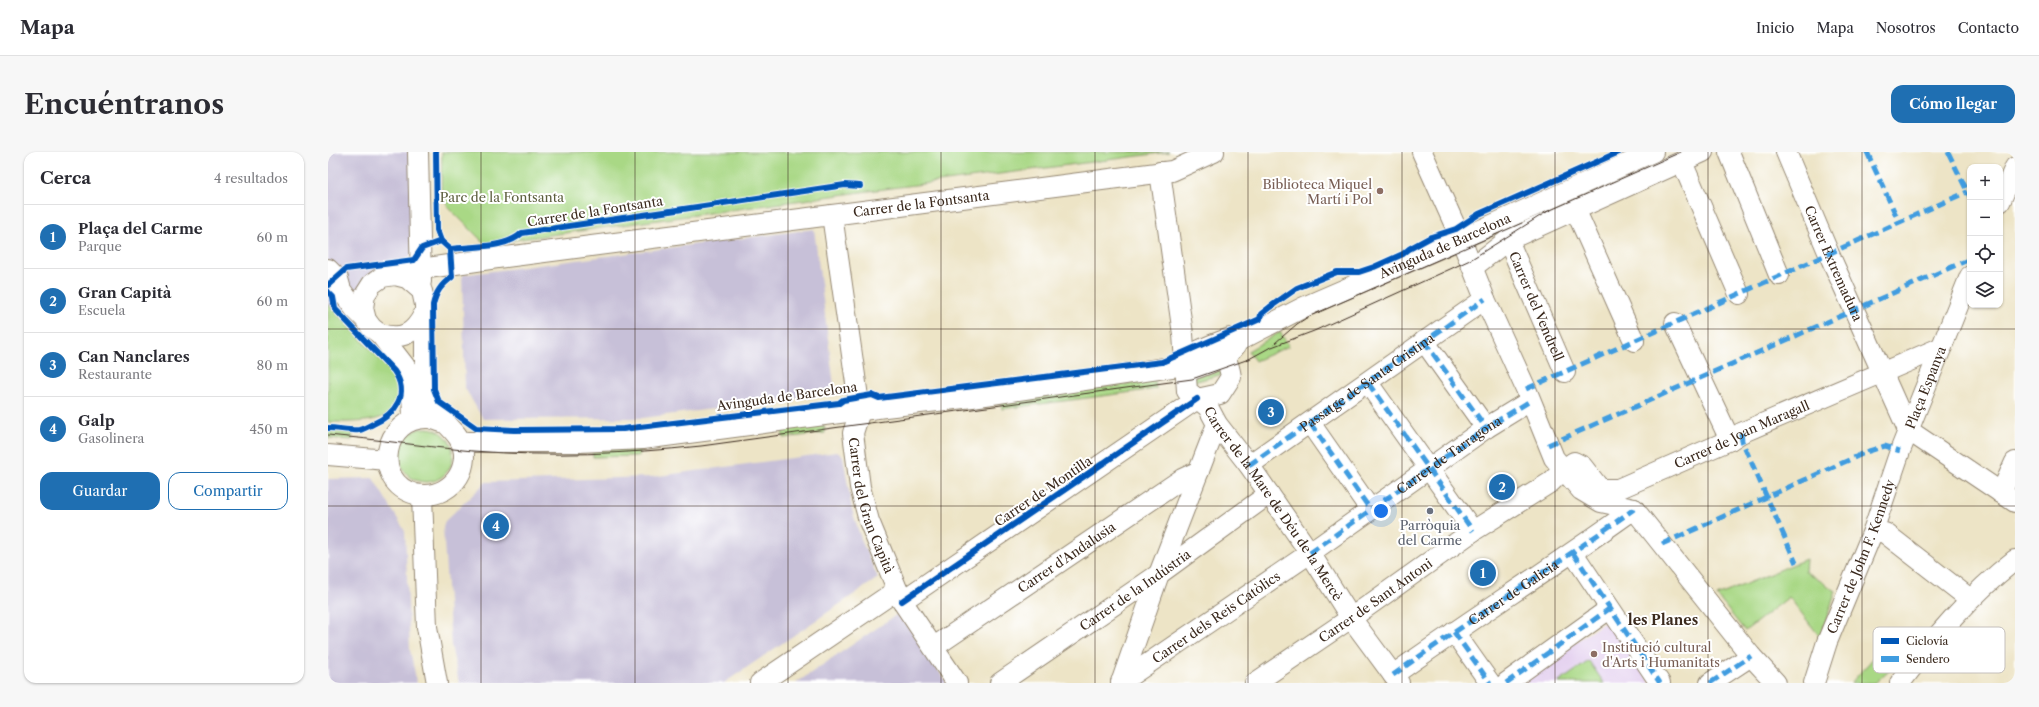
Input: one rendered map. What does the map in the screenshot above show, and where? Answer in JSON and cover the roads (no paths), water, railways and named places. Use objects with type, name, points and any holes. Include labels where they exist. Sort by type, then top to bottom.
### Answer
[{"type":"street","points":[[418,152],[419,234],[422,248],[421,269],[425,394],[427,403],[442,422]]},
{"type":"street","name":"Carrer de la Fontsanta","points":[[333,274],[364,282],[421,269],[457,264],[1172,171],[1214,152]]},
{"type":"street","points":[[1422,152],[1461,239],[1485,299],[1526,389],[1554,458],[1569,465],[1581,490],[1601,502],[1634,509],[1750,656],[1776,683]]},
{"type":"street","name":"Avinguda de Barcelona","points":[[461,442],[578,442],[643,439],[972,398],[1183,365],[1215,352],[1236,347],[1238,340],[1304,307],[1461,239],[1653,152]]},
{"type":"street","name":"Avinguda de Barcelona","points":[[1473,267],[1508,240],[1576,211],[1703,152]]},
{"type":"street","points":[[1729,152],[1779,275]]},
{"type":"street","name":"Carrer Extremadura","points":[[1786,152],[1829,254],[1883,373]]},
{"type":"street","points":[[1682,162],[1739,294]]},
{"type":"street","points":[[2001,200],[2015,167]]},
{"type":"street","name":"Carrer de la Mare de Déu de la Mercè","points":[[1160,172],[1187,391],[1208,407],[1217,424],[1249,465],[1310,552],[1351,618],[1396,679]]},
{"type":"street","points":[[1576,211],[1634,340]]},
{"type":"street","name":"Carrer del Gran Capità","points":[[832,215],[860,411],[854,433],[860,487],[869,521],[899,596],[957,683]]},
{"type":"street","points":[[1461,239],[1508,240]]},
{"type":"street","name":"Carrer del Vendrell","points":[[1508,240],[1565,372]]},
{"type":"street","points":[[422,248],[451,258],[457,264],[440,278],[423,301],[418,327],[407,335],[393,337],[373,327],[363,308],[365,295],[372,284],[389,276],[407,278],[423,301]]},
{"type":"street","points":[[333,274],[341,290],[373,327],[410,374],[412,385],[413,420]]},
{"type":"street","points":[[1942,347],[1967,284]]},
{"type":"street","name":"Passatge de Santa Cristina","points":[[1249,465],[1368,383],[1424,341],[1485,299]]},
{"type":"street","points":[[1675,323],[1730,440]]},
{"type":"street","points":[[1424,341],[1486,428]]},
{"type":"street","name":"Plaça Espanya","points":[[1908,430],[1883,373],[1942,347]]},
{"type":"street","name":"Plaça Espanya","points":[[1908,430],[1942,347]]},
{"type":"street","name":"Carrer de Montilla","points":[[760,683],[899,596],[1197,399],[1220,394],[1231,377],[1227,360],[1215,352]]},
{"type":"street","name":"Carrer de Joan Maragall","points":[[1569,465],[1582,466],[1600,490],[1618,490],[1730,440],[1741,433],[1883,373]]},
{"type":"street","points":[[1368,383],[1473,531]]},
{"type":"street","name":"Carrer de Tarragona","points":[[1310,552],[1486,428],[1530,401]]},
{"type":"street","points":[[428,418],[442,422],[454,430],[461,442],[464,457],[461,472],[452,485],[438,493],[422,496],[409,492],[398,484],[390,473],[387,460],[388,447],[393,435],[402,426],[413,420],[428,418]]},
{"type":"street","points":[[1310,423],[1370,509]]},
{"type":"street","points":[[1121,683],[1159,574],[1217,424]]},
{"type":"street","points":[[1908,430],[2008,497],[2015,462]]},
{"type":"street","name":"Carrer de John F. Kennedy","points":[[1814,683],[1827,642],[1873,531],[1908,430]]},
{"type":"street","points":[[328,455],[387,460]]},
{"type":"street","name":"Carrer de Sant Antoni","points":[[1258,682],[1473,531],[1551,482],[1569,465]]},
{"type":"street","name":"Carrer d'Andalusia","points":[[934,647],[1182,479],[1200,471]]},
{"type":"street","name":"Carrer de la Indústria","points":[[1000,683],[1159,574],[1269,494]]},
{"type":"street","points":[[422,496],[427,627],[437,683]]},
{"type":"street","name":"Carrer de Galicia","points":[[1396,679],[1454,632],[1573,553],[1634,509]]},
{"type":"street","points":[[1873,531],[1885,533],[1970,599]]},
{"type":"street","name":"Carrer dels Reis Catòlics","points":[[1121,683],[1310,552]]},
{"type":"street","points":[[1573,553],[1609,609],[1660,683]]},
{"type":"street","points":[[1947,627],[1970,599],[1995,575],[2015,560]]},
{"type":"street","points":[[1506,683],[1609,609]]},
{"type":"street","points":[[1454,632],[1490,683]]},
{"type":"street","points":[[1710,683],[1750,656]]},
{"type":"street","points":[[1900,683],[1908,673]]},
{"type":"tram line","points":[[1544,213],[1681,152]]},
{"type":"tram line","points":[[328,435],[502,453],[616,453],[701,446],[1192,379],[1249,359],[1269,348],[1314,331],[1470,260],[1548,211]]},
{"type":"tram line","points":[[1275,343],[1297,324],[1308,317],[1522,223]]},
{"type":"place","name":"Biblioteca Miquel Martí i Pol","points":[[1380,191]]},
{"type":"place","name":"Can Nanclares","points":[[1271,412]]},
{"type":"place","name":"Gran Capità","points":[[1502,487]]},
{"type":"place","name":"Parròquia del Carme","points":[[1430,511]]},
{"type":"place","name":"Galp","points":[[496,526]]},
{"type":"place","name":"Plaça del Carme","points":[[1483,573]]},
{"type":"place","name":"Institució cultural d'Arts i Humanitats","points":[[1594,654]]},
{"type":"district","name":"les Planes","points":[[1663,620]]},
{"type":"park label","name":"Parc de la Fontsanta","points":[[502,197]]}]
